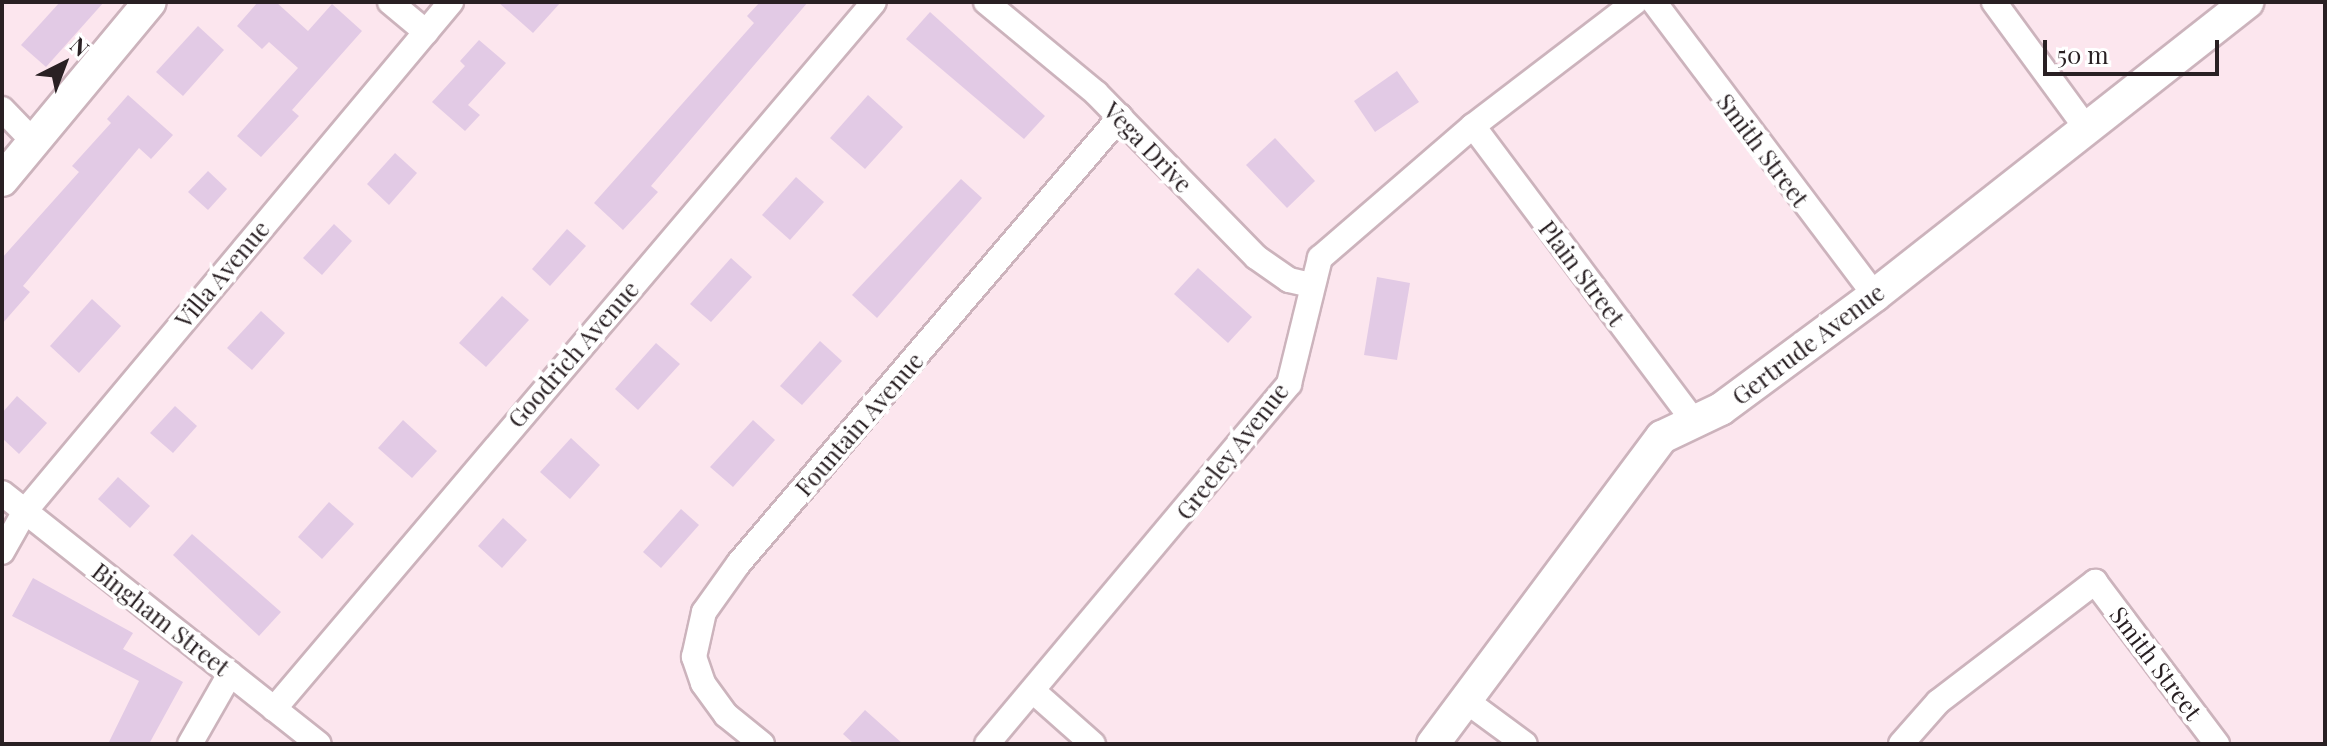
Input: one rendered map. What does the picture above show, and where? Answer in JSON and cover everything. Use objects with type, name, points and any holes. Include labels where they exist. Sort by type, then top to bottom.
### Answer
[{"type":"street","points":[[2,180],[150,2]]},
{"type":"street","points":[[390,2],[426,32]]},
{"type":"street","name":"Villa Avenue","points":[[2,552],[25,511],[451,2]]},
{"type":"street","name":"Goodrich Avenue","points":[[274,709],[874,2]]},
{"type":"street","name":"Vega Drive","points":[[986,2],[1120,117],[1256,257],[1289,280],[1311,285]]},
{"type":"street","name":"Greeley Avenue","points":[[987,744],[1289,384],[1320,258],[1473,126],[1635,2]]},
{"type":"street","name":"Smith Street","points":[[1654,2],[1875,295]]},
{"type":"street","points":[[1994,2],[2087,129]]},
{"type":"street","name":"Gertrude Avenue","points":[[1433,744],[1662,437],[1721,409],[1875,295],[2248,2]]},
{"type":"street","points":[[2,109],[34,142]]},
{"type":"street","name":"Fountain Avenue","points":[[762,744],[726,715],[703,683],[694,657],[704,612],[739,563],[1120,117]]},
{"type":"street","name":"Plain Street","points":[[1473,126],[1693,420]]},
{"type":"street","name":"Bingham Street","points":[[2,493],[319,744]]},
{"type":"street","name":"Smith Street","points":[[1901,744],[1938,702],[2095,582],[2217,744]]},
{"type":"street","points":[[190,744],[230,674]]},
{"type":"street","points":[[1033,691],[1093,744]]},
{"type":"street","points":[[1465,700],[1525,744]]},
{"type":"building","points":[[60,2],[104,2],[46,67],[21,45]]},
{"type":"building","points":[[258,2],[276,2],[308,31],[332,4],[362,31],[292,110],[299,116],[261,157],[237,136],[298,68],[269,42],[262,49],[237,26]]},
{"type":"building","points":[[498,2],[561,2],[533,33]]},
{"type":"building","points":[[760,2],[808,2],[651,186],[658,192],[623,230],[594,203],[754,23],[747,16]]},
{"type":"building","points":[[930,12],[1045,116],[1024,139],[906,39]]},
{"type":"building","points":[[198,26],[224,50],[183,96],[156,72]]},
{"type":"building","points":[[479,40],[506,63],[468,105],[480,115],[465,131],[432,102],[465,66],[460,61]]},
{"type":"building","points":[[1397,71],[1419,102],[1375,132],[1354,101]]},
{"type":"building","points":[[128,95],[173,135],[151,159],[139,148],[23,286],[30,292],[2,324],[2,258],[79,172],[72,166],[111,123],[107,119]]},
{"type":"building","points":[[868,95],[903,127],[865,169],[830,138]]},
{"type":"building","points":[[1275,138],[1315,181],[1287,208],[1246,165]]},
{"type":"building","points":[[395,153],[417,173],[389,205],[367,184]]},
{"type":"building","points":[[208,171],[227,189],[208,210],[188,192]]},
{"type":"building","points":[[796,177],[824,202],[790,240],[762,215]]},
{"type":"building","points":[[961,179],[982,198],[877,318],[852,295]]},
{"type":"building","points":[[334,224],[352,241],[322,275],[303,258]]},
{"type":"building","points":[[567,229],[586,246],[550,286],[532,269]]},
{"type":"building","points":[[731,258],[752,277],[711,322],[690,304]]},
{"type":"building","points":[[1198,268],[1252,317],[1228,343],[1174,294]]},
{"type":"building","points":[[1377,277],[1410,283],[1397,360],[1364,355]]},
{"type":"building","points":[[502,296],[529,320],[486,367],[459,343]]},
{"type":"building","points":[[92,299],[121,326],[79,373],[50,346]]},
{"type":"building","points":[[261,311],[285,333],[252,370],[227,348]]},
{"type":"building","points":[[820,341],[842,361],[802,405],[780,386]]},
{"type":"building","points":[[656,343],[680,364],[638,410],[615,389]]},
{"type":"building","points":[[17,396],[47,423],[19,454],[2,438],[2,413]]},
{"type":"building","points":[[175,406],[197,426],[173,453],[150,433]]},
{"type":"building","points":[[403,420],[437,451],[412,478],[378,448]]},
{"type":"building","points":[[753,420],[775,440],[733,487],[710,467]]},
{"type":"building","points":[[571,438],[600,465],[570,499],[540,472]]},
{"type":"building","points":[[118,477],[150,506],[130,528],[98,499]]},
{"type":"building","points":[[329,502],[354,524],[322,559],[298,537]]},
{"type":"building","points":[[681,509],[699,525],[661,568],[643,552]]},
{"type":"building","points":[[503,518],[527,540],[502,568],[478,546]]},
{"type":"building","points":[[192,534],[281,612],[259,636],[173,555]]},
{"type":"building","points":[[33,578],[133,633],[123,649],[183,682],[149,744],[108,744],[139,681],[12,616]]},
{"type":"building","points":[[865,710],[903,744],[854,744],[843,734]]}]
